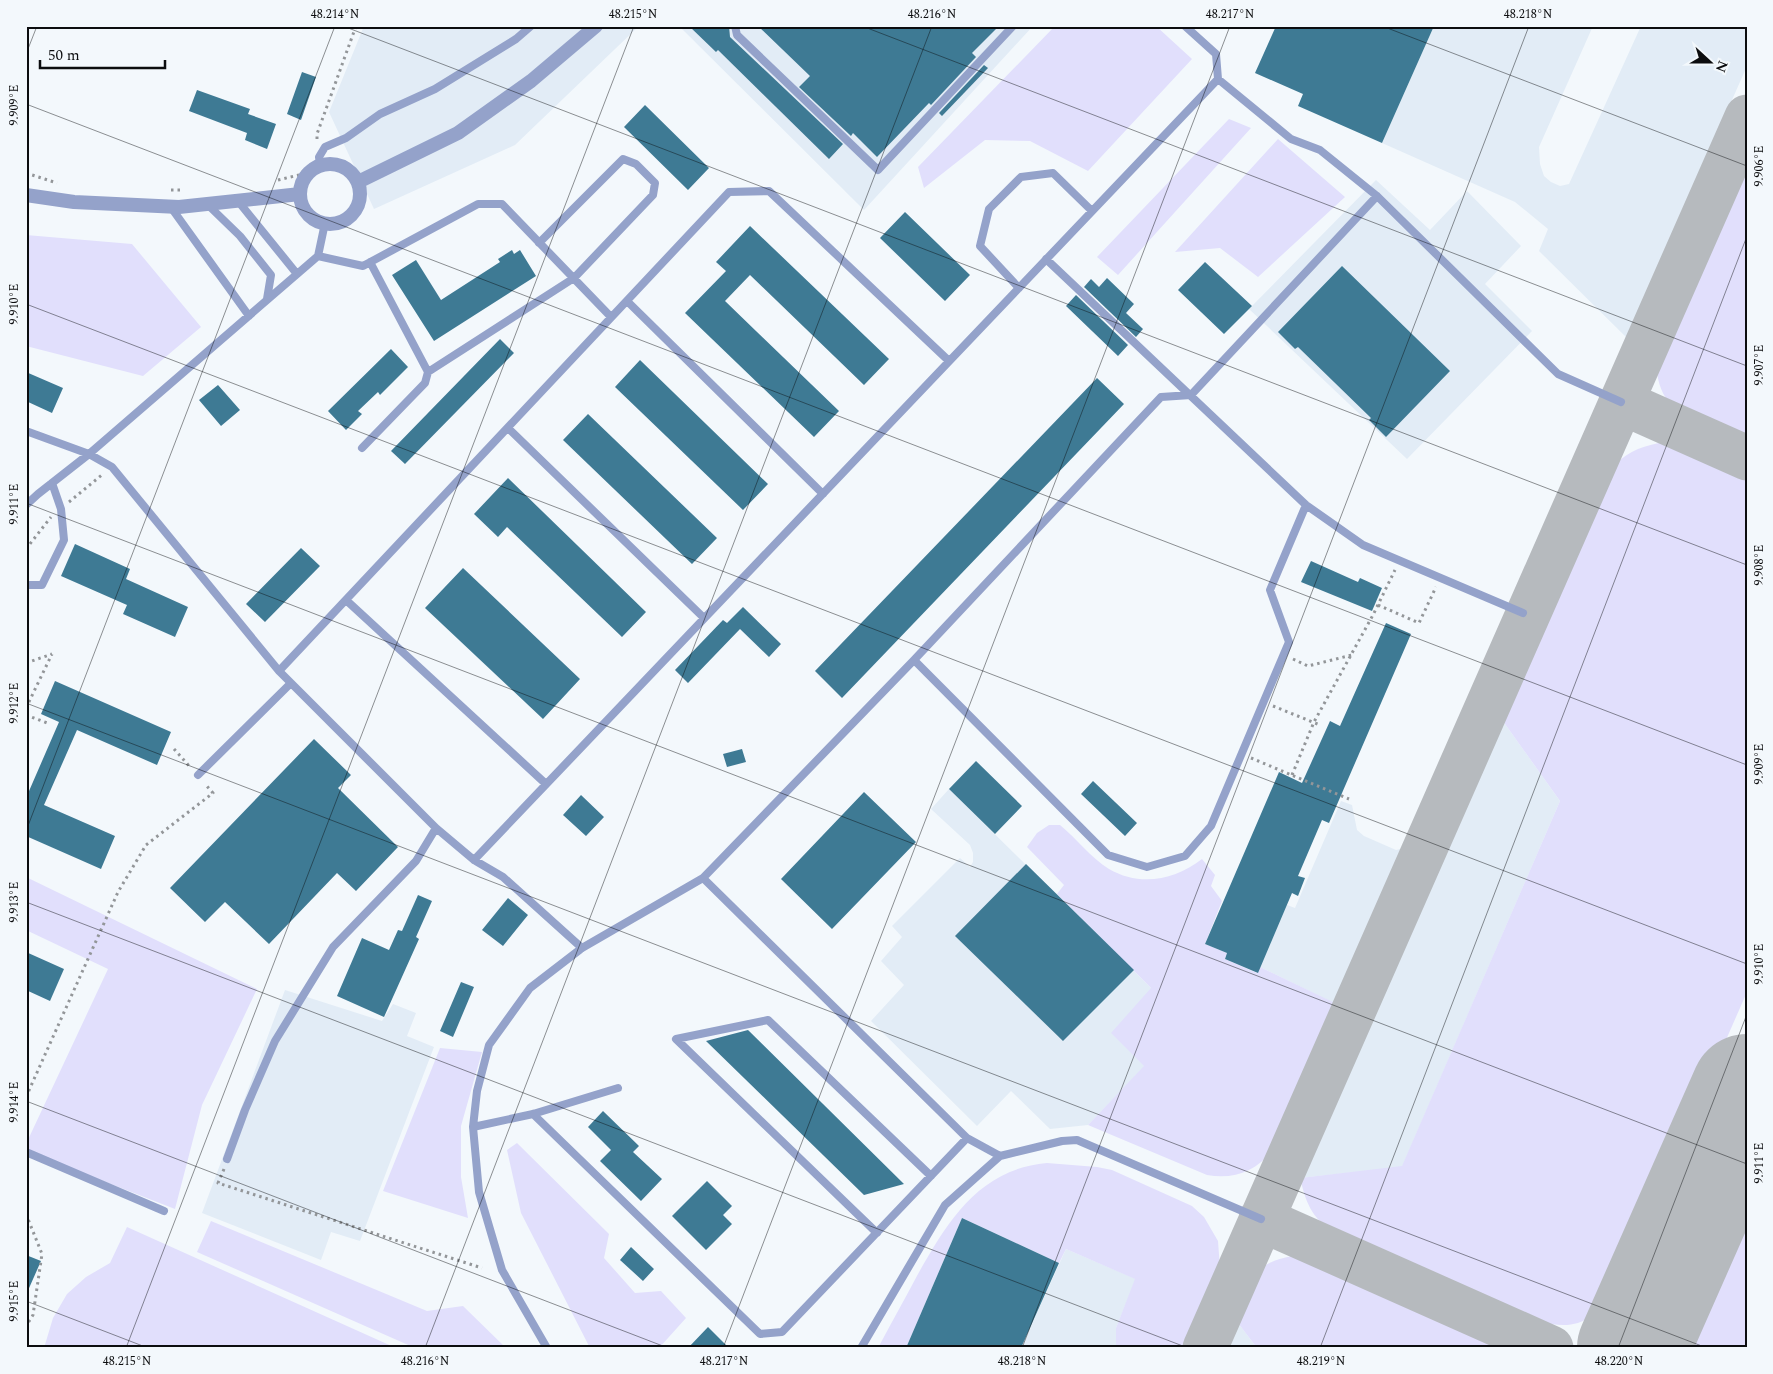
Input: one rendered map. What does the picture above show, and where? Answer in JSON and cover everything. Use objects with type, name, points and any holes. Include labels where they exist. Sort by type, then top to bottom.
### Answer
[{"type":"street","points":[[358,182],[458,133],[531,81],[596,26]]},
{"type":"street","points":[[320,161],[346,168],[358,182],[360,200],[356,209],[343,221],[326,224],[308,213],[300,194],[306,177],[320,161]]},
{"type":"street","points":[[26,195],[74,202],[170,206],[300,194]]},
{"type":"lane","points":[[320,161],[325,147],[346,138],[380,114],[435,90],[516,39],[531,26]]},
{"type":"lane","points":[[734,26],[738,35],[878,170],[1013,26]]},
{"type":"lane","points":[[1185,26],[1216,54],[1218,79],[1291,139],[1320,150],[1377,196],[1558,374],[1621,402]]},
{"type":"lane","points":[[474,860],[1218,79]]},
{"type":"lane","points":[[362,448],[425,383],[428,372],[574,278],[653,195],[655,183],[636,164],[623,159],[539,243]]},
{"type":"lane","points":[[1019,288],[980,246],[989,208],[1021,178],[1053,173],[1092,211]]},
{"type":"lane","points":[[279,671],[729,192],[770,191],[949,361]]},
{"type":"lane","points":[[547,1348],[502,1270],[478,1192],[473,1127],[478,1091],[489,1045],[530,988],[582,948],[703,878],[914,660],[1161,397],[1191,395],[1377,196]]},
{"type":"lane","points":[[238,201],[297,274]]},
{"type":"lane","points":[[207,204],[240,236],[271,275],[267,299]]},
{"type":"lane","points":[[318,256],[363,266],[478,204],[502,204],[611,318]]},
{"type":"lane","points":[[170,206],[249,316]]},
{"type":"lane","points":[[26,505],[89,454],[318,256],[326,224]]},
{"type":"lane","points":[[1046,259],[1306,505],[1363,545],[1523,613]]},
{"type":"lane","points":[[370,262],[428,372]]},
{"type":"lane","points":[[627,301],[823,494]]},
{"type":"lane","points":[[508,428],[704,618]]},
{"type":"lane","points":[[26,431],[89,454],[112,467],[279,671],[436,828],[474,860],[503,877],[582,948]]},
{"type":"lane","points":[[26,585],[42,585],[64,540],[61,509],[52,483]]},
{"type":"lane","points":[[914,660],[1108,855],[1148,868],[1185,856],[1211,826],[1288,642],[1270,590],[1306,505]]},
{"type":"lane","points":[[346,600],[546,784]]},
{"type":"lane","points":[[198,776],[291,683]]},
{"type":"lane","points":[[227,1159],[245,1110],[275,1041],[333,947],[416,861],[436,828]]},
{"type":"lane","points":[[703,878],[967,1138],[1000,1156]]},
{"type":"lane","points":[[877,1233],[676,1039],[768,1020],[931,1176]]},
{"type":"lane","points":[[473,1127],[533,1114],[618,1088]]},
{"type":"lane","points":[[533,1114],[760,1334],[782,1332],[967,1138]]},
{"type":"lane","points":[[861,1348],[945,1205],[1000,1156],[1062,1141],[1077,1140],[1261,1219]]},
{"type":"lane","points":[[26,1152],[164,1211]]},
{"type":"path","points":[[269,181],[299,175],[320,161],[317,134],[356,26]]},
{"type":"path","points":[[26,173],[59,183]]},
{"type":"path","points":[[167,190],[186,190]]},
{"type":"path","points":[[1292,775],[1314,722],[1352,655],[1400,561]]},
{"type":"path","points":[[1378,605],[1419,623],[1440,578]]},
{"type":"path","points":[[26,663],[52,654],[26,708]]},
{"type":"path","points":[[1283,655],[1308,666],[1352,655]]},
{"type":"path","points":[[1263,702],[1320,725]]},
{"type":"path","points":[[26,715],[50,724]]},
{"type":"path","points":[[26,1097],[118,892],[146,845],[214,793],[174,749]]},
{"type":"path","points":[[1241,754],[1348,799]]},
{"type":"path","points":[[227,1159],[218,1182],[482,1268]]},
{"type":"path","points":[[26,1214],[42,1254],[33,1314],[26,1326]]},
{"type":"shaded area","points":[[364,26],[639,26],[515,145],[374,209],[329,112]]},
{"type":"shaded area","points":[[679,26],[1033,26],[864,210]]},
{"type":"shaded area","points":[[1055,26],[1156,26],[1192,59],[1088,171],[1030,141],[985,140],[924,188],[918,167]]},
{"type":"shaded area","points":[[1434,26],[1593,26],[1539,147],[1540,164],[1544,176],[1560,186],[1569,184],[1641,26],[1747,26],[1747,66],[1627,338],[1539,251],[1548,229],[1515,202],[1382,143]]},
{"type":"shaded area","points":[[1229,119],[1251,128],[1118,275],[1097,257]]},
{"type":"shaded area","points":[[1278,139],[1345,197],[1258,277],[1220,248],[1175,252]]},
{"type":"shaded area","points":[[1747,161],[1747,440],[1694,418],[1675,407],[1669,402],[1661,389],[1656,365]]},
{"type":"shaded area","points":[[1376,180],[1430,230],[1467,191],[1521,246],[1485,284],[1532,331],[1407,459],[1249,309]]},
{"type":"shaded area","points":[[26,235],[132,244],[201,327],[143,376],[26,346]]},
{"type":"shaded area","points":[[1659,443],[1679,444],[1747,474],[1747,992],[1616,1290],[1598,1310],[1582,1322],[1562,1325],[1550,1324],[1536,1321],[1338,1236],[1322,1224],[1312,1212],[1305,1197],[1300,1178],[1402,1166],[1560,801],[1500,717],[1610,470],[1632,452]]},
{"type":"shaded area","points":[[1500,717],[1560,801],[1402,1167],[1300,1178]]},
{"type":"shaded area","points":[[949,789],[1151,988],[1145,1066],[1088,1125],[1050,1129],[1011,1091],[977,1126],[871,1021],[904,985],[881,961],[902,937],[892,926],[960,858],[970,867],[973,862],[973,853],[970,845],[931,809]]},
{"type":"shaded area","points":[[1341,801],[1352,805],[1357,830],[1364,836],[1396,850],[1409,847],[1337,1008],[1334,1003],[1260,967],[1287,905],[1295,908]]},
{"type":"shaded area","points":[[1049,825],[1060,825],[1102,864],[1121,875],[1133,878],[1157,879],[1169,876],[1192,866],[1202,859],[1215,875],[1211,886],[1222,901],[1205,944],[1227,953],[1225,959],[1257,973],[1260,967],[1335,1003],[1337,1008],[1273,1150],[1252,1168],[1235,1175],[1207,1175],[1088,1125],[1144,1066],[1111,1033],[1151,988],[1057,894],[1064,885],[1027,847],[1037,833]]},
{"type":"shaded area","points":[[26,877],[257,989],[202,1105],[175,1209],[26,1151],[26,1144],[108,969],[26,930]]},
{"type":"shaded area","points":[[285,990],[382,1021],[393,1004],[416,1013],[407,1036],[434,1047],[360,1241],[331,1232],[321,1260],[202,1213]]},
{"type":"shaded area","points":[[440,1048],[482,1052],[461,1126],[461,1177],[468,1218],[383,1191]]},
{"type":"shaded area","points":[[517,1143],[609,1234],[604,1258],[635,1293],[661,1291],[686,1318],[659,1348],[590,1348],[521,1213],[507,1150]]},
{"type":"shaded area","points":[[1047,1163],[1112,1170],[1192,1206],[1204,1217],[1218,1241],[1220,1268],[1187,1348],[1118,1348],[1116,1345],[1116,1328],[1135,1279],[1066,1249],[1059,1263],[962,1218],[906,1348],[878,1348],[929,1254],[954,1217],[968,1201],[1002,1175],[1023,1167]]},
{"type":"shaded area","points":[[1747,1192],[1747,1348],[1681,1348],[1685,1330]]},
{"type":"shaded area","points":[[211,1221],[427,1311],[463,1306],[506,1348],[415,1348],[197,1252]]},
{"type":"shaded area","points":[[127,1227],[396,1348],[44,1348],[53,1318],[67,1294],[86,1277],[110,1263]]},
{"type":"shaded area","points":[[1066,1249],[1136,1279],[1116,1328],[1116,1345],[1118,1348],[1021,1348]]},
{"type":"shaded area","points":[[1292,1256],[1304,1257],[1511,1348],[1257,1348],[1235,1319],[1249,1285],[1259,1270],[1267,1264]]},
{"type":"shaded area","points":[[1235,1319],[1257,1348],[1222,1348]]},
{"type":"building","points":[[689,26],[729,26],[730,37],[843,144],[829,159],[718,50],[716,52]]},
{"type":"building","points":[[758,26],[999,26],[972,53],[976,57],[931,105],[929,103],[877,157],[853,133],[851,136],[799,87],[810,76]]},
{"type":"building","points":[[1276,26],[1434,26],[1382,143],[1298,106],[1303,94],[1255,73]]},
{"type":"building","points":[[984,65],[988,68],[942,116],[939,113]]},
{"type":"building","points":[[302,72],[316,77],[301,120],[287,114]]},
{"type":"building","points":[[197,90],[250,109],[248,114],[276,124],[267,149],[245,140],[247,133],[189,111]]},
{"type":"building","points":[[645,105],[709,168],[688,190],[624,127]]},
{"type":"building","points":[[905,212],[970,275],[945,301],[880,238]]},
{"type":"building","points":[[750,226],[889,359],[864,385],[750,275],[725,301],[839,411],[814,437],[685,313],[726,271],[716,262]]},
{"type":"building","points":[[512,250],[514,254],[520,250],[536,276],[434,341],[392,275],[416,260],[441,300],[500,262],[498,259]]},
{"type":"building","points":[[1205,262],[1252,306],[1224,334],[1178,290]]},
{"type":"building","points":[[1342,266],[1450,371],[1386,437],[1369,420],[1371,418],[1298,347],[1295,349],[1278,332]]},
{"type":"building","points":[[1107,278],[1134,304],[1126,313],[1143,329],[1136,337],[1084,287],[1091,279],[1099,287]]},
{"type":"building","points":[[1076,295],[1128,345],[1118,356],[1066,306]]},
{"type":"building","points":[[500,339],[514,353],[405,464],[391,451]]},
{"type":"building","points":[[391,349],[408,367],[380,395],[378,392],[358,411],[362,414],[346,430],[328,411]]},
{"type":"building","points":[[640,360],[768,484],[743,510],[615,387]]},
{"type":"building","points":[[26,372],[63,388],[52,413],[26,401]]},
{"type":"building","points":[[1097,378],[1124,404],[842,698],[815,671]]},
{"type":"building","points":[[218,385],[240,410],[221,426],[199,400]]},
{"type":"building","points":[[588,414],[717,538],[692,564],[563,440]]},
{"type":"building","points":[[508,478],[646,612],[622,637],[507,527],[498,537],[474,514]]},
{"type":"building","points":[[75,544],[130,569],[126,579],[188,607],[175,637],[123,614],[127,605],[61,576]]},
{"type":"building","points":[[301,548],[320,566],[265,622],[246,604]]},
{"type":"building","points":[[1311,561],[1358,582],[1360,578],[1382,588],[1372,611],[1301,582]]},
{"type":"building","points":[[463,568],[580,679],[543,719],[425,608]]},
{"type":"building","points":[[743,607],[781,644],[769,657],[740,629],[688,683],[675,670],[723,620],[727,623]]},
{"type":"building","points":[[1386,623],[1411,634],[1329,823],[1322,820],[1298,876],[1305,878],[1298,896],[1292,893],[1258,973],[1225,959],[1227,953],[1205,944],[1279,772],[1302,783],[1330,721],[1340,726]]},
{"type":"building","points":[[55,681],[171,732],[157,765],[77,730],[44,805],[115,836],[101,869],[26,836],[26,798],[59,722],[41,714]]},
{"type":"building","points":[[314,739],[351,775],[338,788],[398,847],[356,891],[337,873],[269,944],[225,902],[205,922],[170,888]]},
{"type":"building","points":[[742,749],[746,762],[727,767],[723,754]]},
{"type":"building","points":[[976,761],[1022,806],[995,834],[949,789]]},
{"type":"building","points":[[1093,781],[1137,823],[1125,836],[1081,794]]},
{"type":"building","points":[[864,792],[916,842],[832,929],[781,879]]},
{"type":"building","points":[[581,795],[604,817],[586,836],[563,815]]},
{"type":"building","points":[[1026,864],[1134,970],[1063,1041],[955,936]]},
{"type":"building","points":[[418,895],[432,901],[416,937],[419,939],[384,1017],[337,996],[362,938],[389,950],[398,930],[402,931]]},
{"type":"building","points":[[508,898],[528,915],[503,946],[482,930]]},
{"type":"building","points":[[26,952],[64,969],[50,1001],[26,990]]},
{"type":"building","points":[[461,982],[474,987],[453,1037],[440,1031]]},
{"type":"building","points":[[748,1030],[904,1184],[864,1195],[706,1041]]},
{"type":"building","points":[[603,1111],[639,1146],[633,1152],[662,1179],[641,1201],[600,1161],[611,1150],[588,1127]]},
{"type":"building","points":[[707,1181],[732,1206],[723,1215],[732,1224],[706,1250],[672,1216]]},
{"type":"building","points":[[962,1218],[1059,1263],[1021,1348],[906,1348]]},
{"type":"building","points":[[631,1247],[654,1269],[643,1281],[620,1260]]},
{"type":"building","points":[[26,1255],[41,1261],[26,1295]]},
{"type":"building","points":[[708,1327],[729,1348],[688,1348]]},
{"type":"taxiway","points":[[1205,1348],[1747,117]]},
{"type":"taxiway","points":[[1621,402],[1747,458]]},
{"type":"taxiway","points":[[1261,1219],[1551,1348]]},
{"type":"taxiway","points":[[1623,1348],[1643,1324]]},
{"type":"runway","points":[[1633,1348],[1747,1090]]}]
